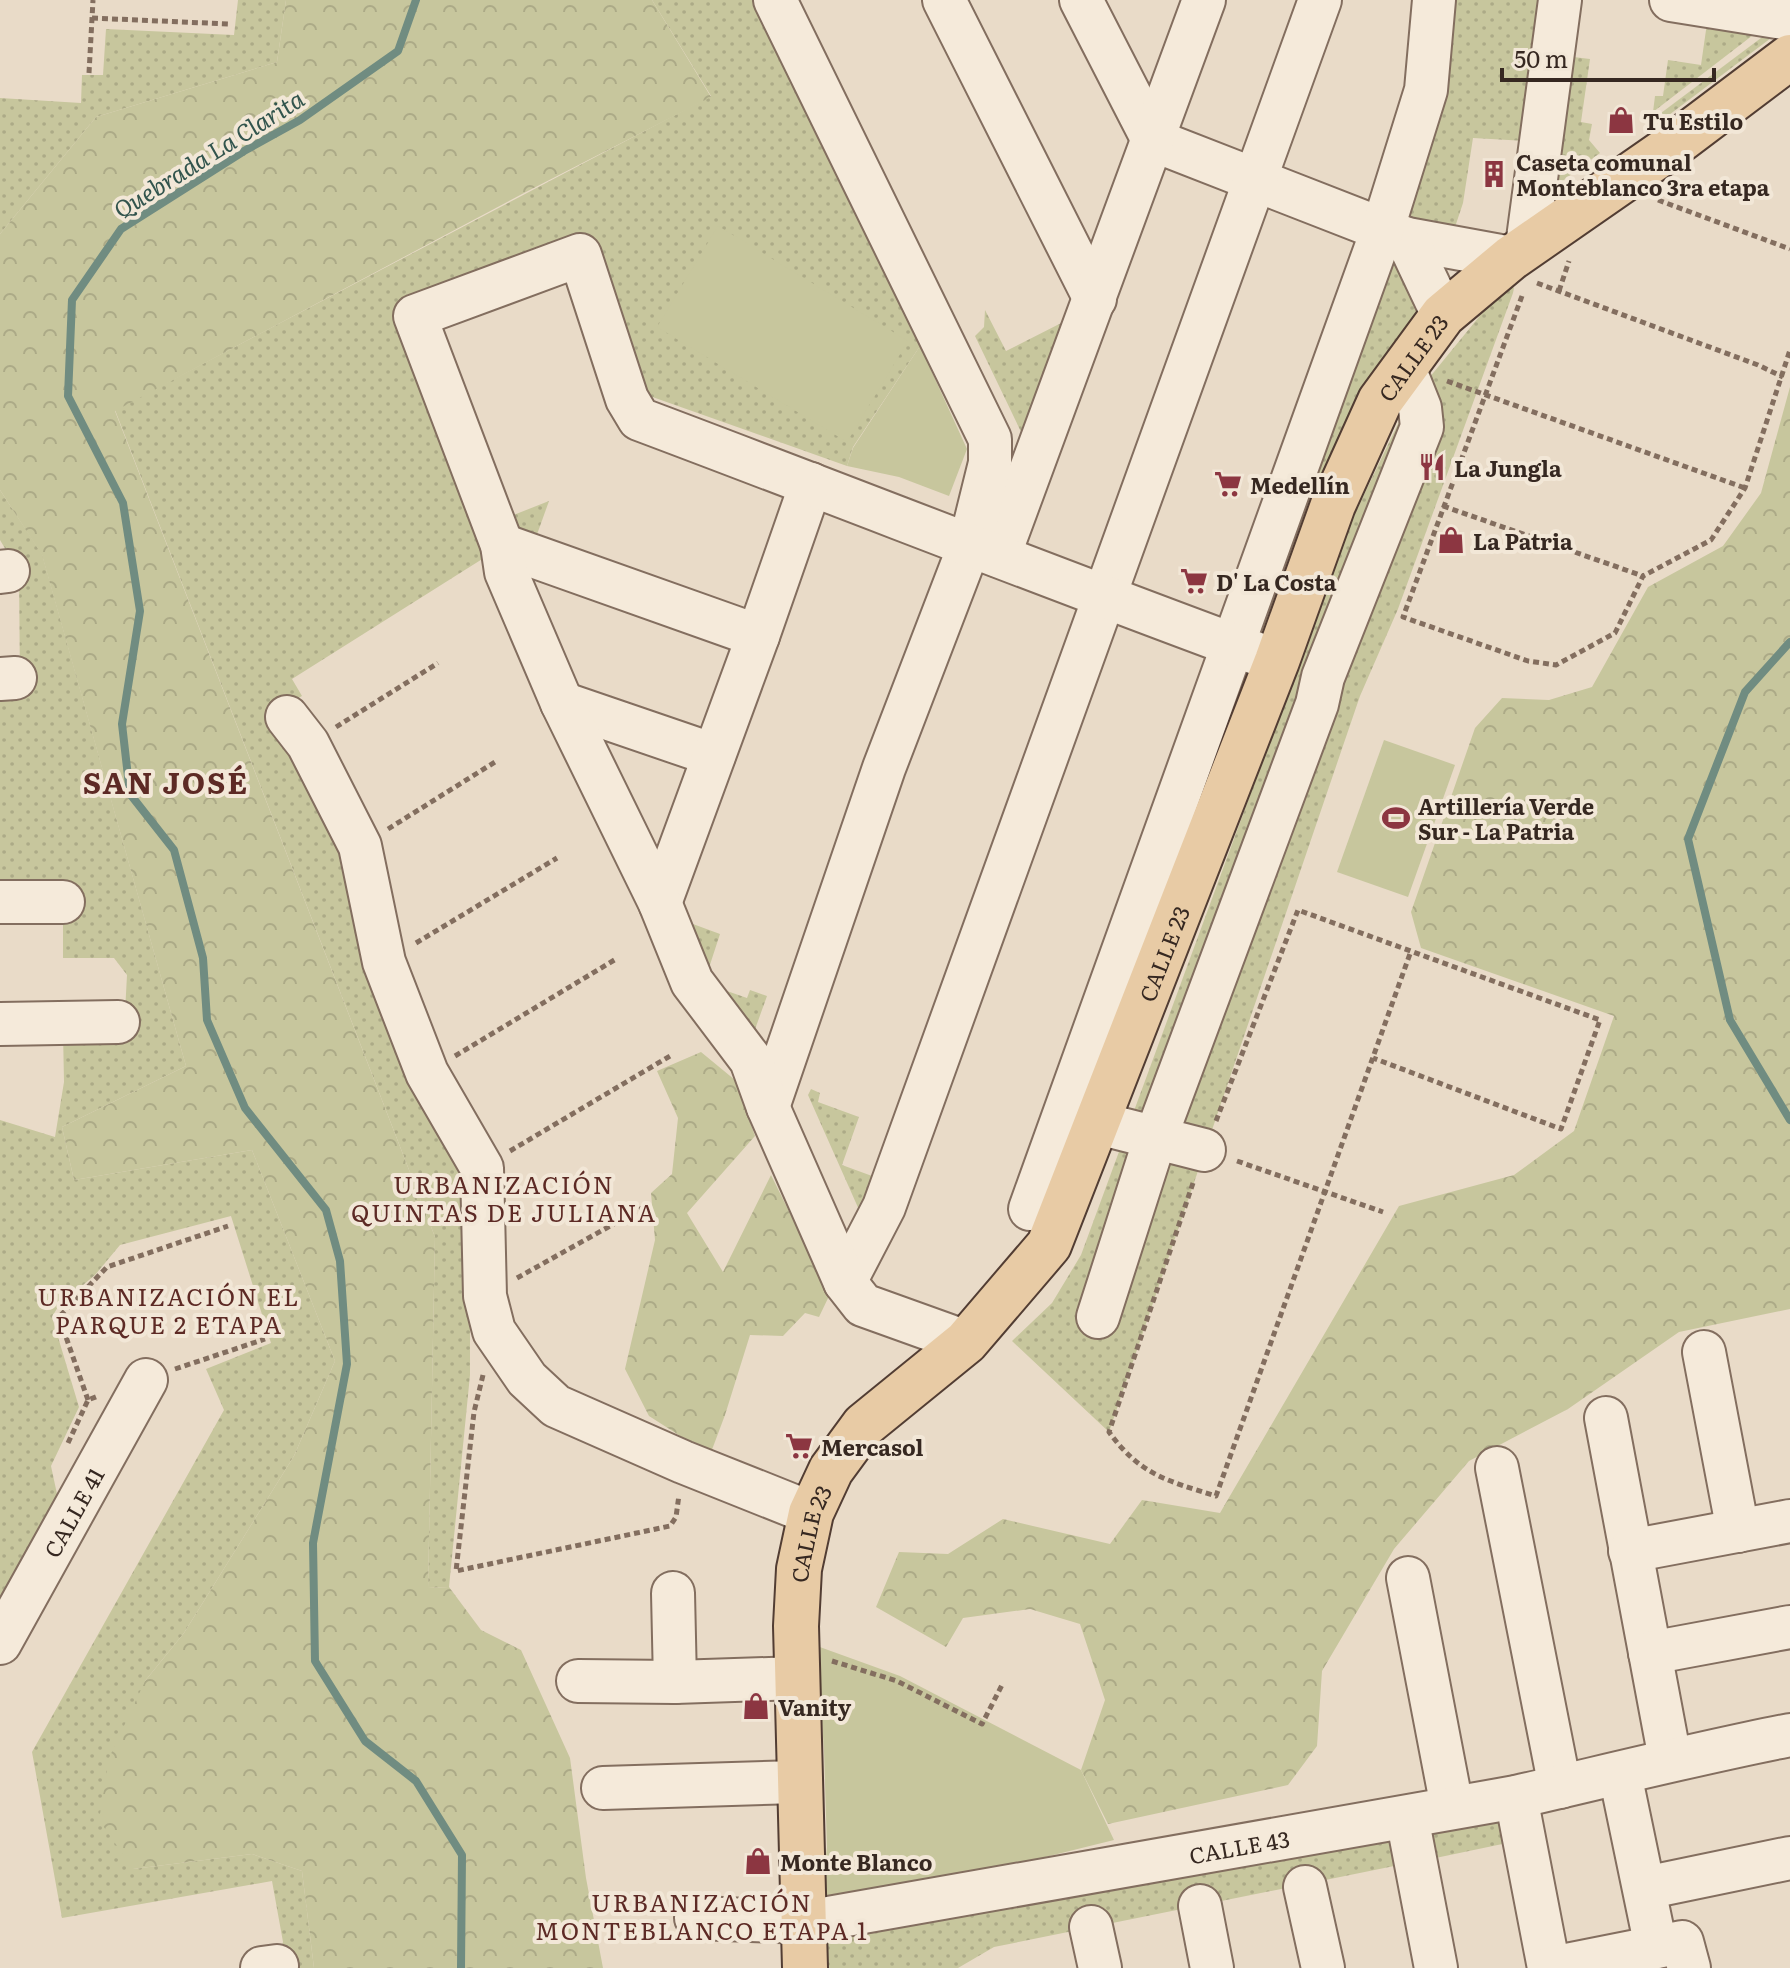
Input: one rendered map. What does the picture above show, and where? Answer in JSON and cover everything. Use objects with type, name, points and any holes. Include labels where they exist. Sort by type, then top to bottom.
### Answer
[{"type":"main road","name":"CALLE 23","points":[[805,1968],[796,1626],[799,1569],[811,1513],[831,1470],[864,1425],[966,1342],[1049,1245],[1277,661],[1333,505],[1380,401],[1443,315],[1522,261],[1616,185],[1790,57]]},
{"type":"street","points":[[775,0],[990,439],[984,550]]},
{"type":"street","points":[[944,0],[1095,299]]},
{"type":"street","points":[[1081,0],[1153,140],[1395,234],[1522,261],[1560,0]]},
{"type":"street","points":[[768,1107],[884,768],[1095,299],[1204,0]]},
{"type":"street","points":[[845,1282],[884,1207],[1320,0]]},
{"type":"street","points":[[1030,1209],[1233,645],[1395,234],[1426,90],[1434,0]]},
{"type":"street","points":[[1671,0],[1790,19]]},
{"type":"street","points":[[1395,234],[1443,315]]},
{"type":"street","points":[[966,1342],[863,1305],[845,1282],[768,1107],[751,1060],[692,982],[660,903],[562,703],[506,572],[502,545],[415,316],[580,255],[627,399],[639,419],[1277,661]]},
{"type":"street","points":[[1098,1317],[1155,1139],[1317,704],[1323,677],[1422,427],[1420,408],[1404,368]]},
{"type":"street","points":[[660,903],[811,484]]},
{"type":"street","points":[[502,545],[758,636]]},
{"type":"street","points":[[562,703],[714,755]]},
{"type":"street","points":[[298,731],[360,846],[384,962],[427,1073],[482,1168],[490,1314],[527,1379],[556,1406],[683,1462],[811,1513]]},
{"type":"street","points":[[0,902],[63,902]]},
{"type":"street","points":[[0,1024],[118,1022]]},
{"type":"street","points":[[1098,1123],[1204,1150]]},
{"type":"street","points":[[1704,1352],[1738,1531]]},
{"type":"street","name":"CALLE 41","points":[[0,1643],[146,1380]]},
{"type":"street","points":[[1606,1418],[1670,1759]]},
{"type":"street","points":[[1497,1468],[1560,1787]]},
{"type":"street","points":[[1630,1551],[1790,1521]]},
{"type":"street","points":[[1408,1578],[1452,1807]]},
{"type":"street","points":[[673,1593],[675,1682]]},
{"type":"street","points":[[1650,1653],[1790,1627]]},
{"type":"street","points":[[578,1681],[675,1682],[798,1664]]},
{"type":"street","name":"CALLE 43","points":[[696,1918],[806,1922],[1516,1797],[1620,1774],[1670,1759],[1790,1735]]},
{"type":"street","points":[[1516,1797],[1550,1968],[1673,1957],[1645,1888],[1620,1774]]},
{"type":"street","points":[[603,1788],[798,1782]]},
{"type":"street","points":[[1407,1817],[1436,1968]]},
{"type":"street","points":[[1645,1888],[1790,1858]]},
{"type":"street","points":[[1305,1887],[1323,1968]]},
{"type":"street","points":[[1200,1906],[1212,1968]]},
{"type":"street","points":[[1091,1927],[1100,1968]]},
{"type":"path","points":[[89,73],[93,0]]},
{"type":"path","points":[[92,18],[228,24]]},
{"type":"path","points":[[1616,185],[1790,249]]},
{"type":"path","points":[[1783,377],[1522,261],[1485,393],[1403,617],[1528,661],[1556,665],[1615,633],[1643,576],[1711,540],[1745,488],[1783,377],[1790,350]]},
{"type":"path","points":[[1485,393],[1745,488]]},
{"type":"path","points":[[1443,506],[1643,576]]},
{"type":"path","points":[[298,731],[438,663]]},
{"type":"path","points":[[360,846],[495,762]]},
{"type":"path","points":[[384,962],[557,858]]},
{"type":"path","points":[[1298,910],[1600,1020],[1561,1129],[1373,1058]]},
{"type":"path","points":[[1109,1432],[1126,1455],[1146,1469],[1163,1479],[1216,1496],[1411,951]]},
{"type":"path","points":[[427,1073],[616,959]]},
{"type":"path","points":[[482,1168],[670,1056]]},
{"type":"path","points":[[1204,1150],[1383,1212]]},
{"type":"path","points":[[644,1207],[490,1314],[474,1412],[456,1571],[670,1526],[676,1517],[683,1462]]},
{"type":"path","points":[[80,1418],[88,1400],[59,1317],[107,1267],[228,1226]]},
{"type":"path","points":[[798,1664],[897,1681],[982,1724],[1002,1685]]},
{"type":"green space","points":[[238,0],[286,0],[277,62],[96,117],[0,234],[0,98],[81,103],[82,75],[103,75],[106,29],[234,35]]},
{"type":"green space","points":[[286,0],[652,0],[711,97],[115,411],[435,1237],[428,1588],[449,1587],[481,1630],[521,1650],[570,1758],[586,1878],[603,1968],[314,1968],[302,1871],[252,1854],[133,1869],[99,1820],[109,1758],[145,1681],[184,1633],[294,1456],[335,1361],[252,1150],[74,1180],[62,1127],[186,1066],[42,555],[0,490],[0,234],[96,117],[277,62]]},
{"type":"green space","points":[[652,0],[753,0],[920,346],[853,447],[847,466],[644,394],[592,245],[399,305],[495,551],[292,679],[302,696],[273,712],[346,850],[462,1169],[470,1298],[470,1375],[449,1587],[428,1588],[435,1237],[115,410],[711,96]]},
{"type":"green space","points":[[1448,0],[1546,0],[1527,141],[1473,138],[1463,203],[1453,233],[1404,219]]},
{"type":"green space","points":[[1770,22],[1653,112],[1655,96],[1663,96],[1668,60],[1701,65],[1707,23]]},
{"type":"green space","points":[[1777,26],[1775,35],[1649,130],[1649,122]]},
{"type":"green space","points":[[1557,55],[1590,59],[1581,122],[1592,124],[1589,140],[1600,153],[1545,194]]},
{"type":"green space","points":[[718,226],[908,341],[847,442],[657,327]]},
{"type":"green space","points":[[1395,260],[1426,302],[1263,640],[1248,635],[1388,261]]},
{"type":"green space","points":[[1510,284],[1514,288],[1513,293],[1398,609],[1360,696],[1109,1432],[1012,1341],[1052,1303],[1081,1255],[1349,526],[1407,405],[1505,285]]},
{"type":"green space","points":[[985,310],[1006,351],[1077,315],[1023,436],[975,336],[984,327]]},
{"type":"green space","points":[[920,346],[967,449],[949,496],[899,477],[847,466],[853,448]]},
{"type":"green space","points":[[1790,387],[1790,1309],[1679,1332],[1568,1409],[1469,1461],[1394,1549],[1322,1671],[1317,1746],[1288,1785],[1108,1824],[1081,1770],[1105,1700],[1080,1624],[1030,1609],[963,1618],[946,1647],[876,1607],[899,1552],[948,1554],[1003,1519],[1110,1544],[1142,1500],[1220,1513],[1399,1206],[1514,1175],[1574,1131],[1614,1016],[1421,948],[1411,912],[1475,728],[1502,698],[1549,700],[1592,687],[1648,587],[1723,546],[1761,493]]},
{"type":"green space","points":[[0,490],[42,554],[186,1066],[62,1127],[74,1180],[252,1150],[335,1361],[294,1456],[184,1633],[145,1681],[133,1869],[252,1854],[302,1871],[314,1968],[276,1968],[283,1942],[272,1881],[62,1918],[32,1752],[224,1410],[206,1369],[271,1343],[231,1216],[120,1245],[95,1275],[59,1305],[52,1317],[79,1407],[51,1466],[60,1508],[0,1617],[0,1120],[55,1137],[64,1082],[63,1032],[124,1031],[127,975],[114,958],[63,958],[63,914],[0,886],[0,687],[20,686],[19,572],[0,540]]},
{"type":"green space","points":[[549,501],[535,540],[511,537],[511,516]]},
{"type":"green space","name":"Artillería Verde Sur - La Patria","points":[[1384,740],[1455,765],[1408,897],[1337,872]]},
{"type":"green space","points":[[674,917],[720,934],[704,983],[747,998],[750,990],[767,996],[749,1046],[703,983]]},
{"type":"green space","points":[[701,1052],[735,1080],[755,1136],[687,1213],[723,1272],[771,1175],[830,1294],[819,1317],[805,1313],[783,1336],[750,1335],[710,1455],[649,1416],[625,1369],[655,1240],[651,1193],[672,1174],[678,1118],[657,1071]]},
{"type":"green space","points":[[811,1089],[820,1093],[818,1102],[859,1117],[842,1165],[883,1180],[868,1230],[808,1095]]},
{"type":"green space","points":[[817,1646],[900,1676],[1081,1770],[1114,1840],[830,1910],[822,1895],[827,1847]]},
{"type":"green space","points":[[1501,1809],[1512,1842],[1426,1860],[1422,1824]]},
{"type":"green space","points":[[1394,1827],[1404,1864],[994,1947],[958,1968],[826,1968],[827,1942],[838,1931]]},
{"type":"waterway","name":"Quebrada La Clarita","points":[[416,0],[398,51],[300,120],[244,151],[121,229],[72,300],[68,396],[123,503],[140,611],[122,724],[130,794],[174,850],[203,958],[207,1020],[245,1108],[326,1210],[340,1261],[347,1364],[313,1543],[315,1661],[365,1741],[416,1781],[462,1855],[461,1968]]},
{"type":"waterway","points":[[1790,642],[1745,692],[1688,839],[1730,1020],[1790,1120]]},
{"type":"place","name":"Tu Estilo","points":[[1621,120]]},
{"type":"place","name":"Caseta comunal Monteblanco 3ra etapa","points":[[1494,174]]},
{"type":"place","name":"La Jungla","points":[[1432,467]]},
{"type":"place","name":"Medellín","points":[[1228,484]]},
{"type":"place","name":"La Patria","points":[[1451,540]]},
{"type":"place","name":"D' La Costa","points":[[1194,581]]},
{"type":"place","name":"Artillería Verde Sur - La Patria","points":[[1396,818]]},
{"type":"place","name":"Mercasol","points":[[799,1446]]},
{"type":"place","name":"Vanity","points":[[756,1706]]},
{"type":"place","name":"Monte Blanco","points":[[758,1861]]},
{"type":"district","name":"SAN JOSÉ","points":[[166,781]]},
{"type":"district","name":"URBANIZACIÓN QUINTAS DE JULIANA","points":[[504,1197]]},
{"type":"district","name":"URBANIZACIÓN EL PARQUE 2 ETAPA","points":[[169,1309]]},
{"type":"district","name":"URBANIZACIÓN MONTEBLANCO ETAPA 1","points":[[702,1915]]}]
